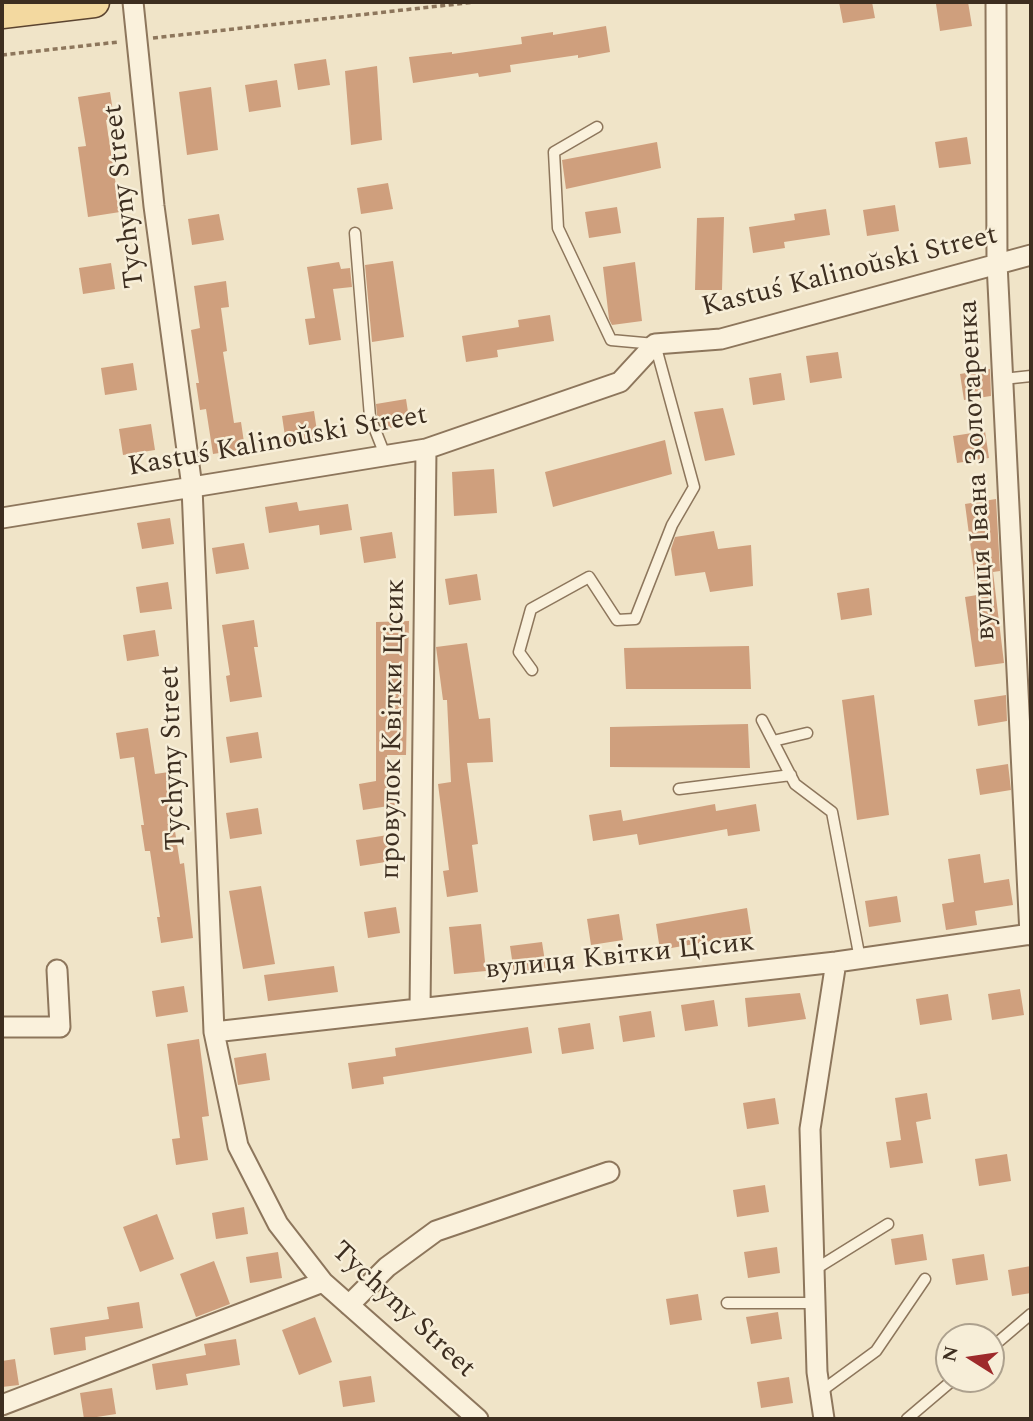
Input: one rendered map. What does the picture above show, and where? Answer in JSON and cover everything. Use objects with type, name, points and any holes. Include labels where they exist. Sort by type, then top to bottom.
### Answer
[{"type":"main road","points":[[2,13],[94,2]]},
{"type":"street","name":"Tychyny Street","points":[[133,2],[154,206],[192,487],[214,1032],[238,1146],[278,1224],[323,1282],[473,1418]]},
{"type":"street","name":"вулиця Івана Золотаренка","points":[[996,2],[997,263],[1025,704],[1030,935]]},
{"type":"street","name":"Kastuś Kalinoŭski Street","points":[[2,518],[426,449],[620,382],[654,344],[721,340],[1031,255]]},
{"type":"street","name":"провулок Квітки Цісик","points":[[420,1009],[426,449]]},
{"type":"street","name":"вулиця Квітки Цісик","points":[[214,1032],[836,962],[1030,935]]},
{"type":"street","points":[[824,1419],[814,1303],[810,1129],[836,962]]},
{"type":"street","points":[[2,1027],[60,1027],[57,970]]},
{"type":"street","points":[[349,1305],[387,1267],[436,1231],[609,1172]]},
{"type":"street","points":[[2,1405],[323,1282]]},
{"type":"lane","points":[[532,670],[519,652],[531,609],[589,577],[617,620],[635,619],[672,525],[694,487],[654,344],[611,340],[558,228],[554,152],[597,127]]},
{"type":"lane","points":[[355,233],[370,417],[385,456]]},
{"type":"lane","points":[[1003,379],[1031,376]]},
{"type":"lane","points":[[762,720],[795,783],[832,813],[860,959]]},
{"type":"lane","points":[[773,741],[807,733]]},
{"type":"lane","points":[[679,789],[791,775]]},
{"type":"lane","points":[[813,1270],[888,1224]]},
{"type":"lane","points":[[820,1392],[876,1351],[925,1279]]},
{"type":"lane","points":[[727,1303],[814,1303]]},
{"type":"lane","points":[[1005,1336],[1031,1314]]},
{"type":"lane","points":[[906,1419],[937,1393]]},
{"type":"path","points":[[2,55],[475,2]]},
{"type":"building","points":[[839,2],[872,2],[875,18],[843,23]]},
{"type":"building","points":[[968,2],[972,26],[940,31],[936,4]]},
{"type":"building","points":[[606,26],[610,52],[510,65],[511,72],[479,77],[478,73],[413,83],[409,57],[522,44],[521,37],[553,32],[553,35]]},
{"type":"building","points":[[326,59],[330,85],[298,90],[294,64]]},
{"type":"building","points":[[377,66],[382,140],[351,145],[345,71]]},
{"type":"building","points":[[277,80],[281,107],[249,112],[245,85]]},
{"type":"building","points":[[211,87],[218,150],[187,155],[179,92]]},
{"type":"building","points":[[110,92],[114,118],[106,120],[120,212],[88,217],[78,147],[86,146],[78,97]]},
{"type":"building","points":[[967,137],[971,164],[939,168],[935,142]]},
{"type":"building","points":[[657,142],[661,168],[566,189],[562,160]]},
{"type":"building","points":[[388,183],[393,209],[361,214],[357,188]]},
{"type":"building","points":[[895,205],[899,231],[867,236],[863,210]]},
{"type":"building","points":[[617,207],[621,233],[589,238],[585,212]]},
{"type":"building","points":[[826,209],[830,235],[784,242],[785,248],[753,253],[749,227],[795,220],[794,214]]},
{"type":"building","points":[[219,214],[224,240],[192,245],[188,219]]},
{"type":"building","points":[[724,217],[722,290],[695,290],[697,218]]},
{"type":"building","points":[[393,261],[404,337],[372,342],[365,265]]},
{"type":"building","points":[[339,262],[341,269],[350,268],[352,287],[333,289],[341,340],[309,345],[305,319],[315,318],[307,267]]},
{"type":"building","points":[[635,262],[642,321],[612,325],[603,267]]},
{"type":"building","points":[[111,263],[115,289],[83,294],[79,268]]},
{"type":"building","points":[[226,281],[229,307],[221,308],[227,351],[223,352],[234,423],[241,422],[245,449],[213,454],[206,409],[200,410],[196,383],[199,383],[191,330],[200,328],[194,286]]},
{"type":"building","points":[[550,315],[554,341],[497,350],[498,357],[466,362],[462,336],[519,327],[518,320]]},
{"type":"building","points":[[838,352],[842,378],[810,383],[806,356]]},
{"type":"building","points":[[133,363],[137,390],[105,395],[101,368]]},
{"type":"building","points":[[990,369],[991,396],[964,400],[960,374]]},
{"type":"building","points":[[781,373],[785,400],[753,405],[749,378]]},
{"type":"building","points":[[406,399],[410,425],[383,429],[376,404]]},
{"type":"building","points":[[723,408],[735,455],[705,461],[694,412]]},
{"type":"building","points":[[314,411],[318,438],[286,443],[282,416]]},
{"type":"building","points":[[151,424],[155,450],[123,455],[119,429]]},
{"type":"building","points":[[985,431],[989,458],[957,463],[953,436]]},
{"type":"building","points":[[665,440],[672,474],[553,507],[545,472]]},
{"type":"building","points":[[494,469],[497,513],[454,516],[452,472]]},
{"type":"building","points":[[996,499],[1000,571],[993,572],[1004,663],[975,667],[965,597],[977,595],[965,504]]},
{"type":"building","points":[[297,502],[299,511],[348,504],[352,530],[320,535],[319,525],[269,533],[265,507]]},
{"type":"building","points":[[170,518],[174,544],[142,549],[137,523]]},
{"type":"building","points":[[714,531],[718,549],[751,545],[753,586],[710,592],[705,572],[675,576],[671,549],[675,537]]},
{"type":"building","points":[[392,532],[396,558],[364,563],[360,537]]},
{"type":"building","points":[[244,543],[249,569],[216,574],[212,548]]},
{"type":"building","points":[[477,574],[481,600],[449,605],[445,579]]},
{"type":"building","points":[[168,582],[172,609],[140,613],[136,587]]},
{"type":"building","points":[[869,588],[872,615],[841,620],[837,593]]},
{"type":"building","points":[[254,620],[258,647],[254,647],[262,697],[230,702],[226,676],[230,675],[222,625]]},
{"type":"building","points":[[409,621],[406,755],[387,755],[395,805],[363,810],[359,784],[376,781],[376,622]]},
{"type":"building","points":[[155,630],[159,656],[127,661],[123,635]]},
{"type":"building","points":[[467,643],[479,719],[490,718],[493,762],[467,763],[478,844],[472,845],[478,892],[447,897],[443,871],[449,870],[438,784],[451,782],[447,700],[443,700],[436,647]]},
{"type":"building","points":[[749,646],[751,689],[626,689],[624,648]]},
{"type":"building","points":[[874,695],[889,815],[857,820],[842,700]]},
{"type":"building","points":[[1006,695],[1007,721],[978,726],[974,700]]},
{"type":"building","points":[[748,724],[750,768],[610,767],[610,727]]},
{"type":"building","points":[[148,728],[155,774],[169,772],[173,798],[170,798],[180,864],[184,863],[193,938],[161,943],[150,851],[145,851],[141,825],[144,825],[134,757],[120,759],[116,733]]},
{"type":"building","points":[[258,732],[262,758],[230,763],[226,737]]},
{"type":"building","points":[[1008,764],[1011,790],[980,795],[976,769]]},
{"type":"building","points":[[715,804],[716,811],[756,804],[760,831],[728,836],[727,829],[639,845],[637,834],[593,841],[589,815],[621,810],[623,821]]},
{"type":"building","points":[[258,808],[262,834],[230,839],[226,813]]},
{"type":"building","points":[[388,835],[392,861],[360,866],[356,840]]},
{"type":"building","points":[[980,854],[984,883],[1009,879],[1013,905],[975,911],[977,925],[946,930],[942,904],[954,902],[948,859]]},
{"type":"building","points":[[261,886],[275,964],[243,969],[229,891]]},
{"type":"building","points":[[897,896],[901,922],[869,927],[865,901]]},
{"type":"building","points":[[396,907],[400,933],[368,938],[364,912]]},
{"type":"building","points":[[747,908],[751,934],[660,950],[656,924]]},
{"type":"building","points":[[619,914],[623,940],[591,945],[587,919]]},
{"type":"building","points":[[481,924],[486,971],[454,974],[449,927]]},
{"type":"building","points":[[542,942],[546,968],[514,973],[510,946]]},
{"type":"building","points":[[334,966],[338,992],[268,1001],[264,975]]},
{"type":"building","points":[[184,986],[188,1012],[156,1017],[152,991]]},
{"type":"building","points":[[1020,989],[1024,1015],[992,1020],[988,994]]},
{"type":"building","points":[[800,993],[806,1019],[748,1027],[745,998]]},
{"type":"building","points":[[948,994],[952,1020],[920,1025],[916,999]]},
{"type":"building","points":[[714,1000],[718,1026],[685,1031],[681,1005]]},
{"type":"building","points":[[651,1011],[655,1037],[623,1042],[619,1016]]},
{"type":"building","points":[[590,1023],[594,1049],[562,1054],[558,1028]]},
{"type":"building","points":[[528,1027],[532,1053],[383,1077],[384,1084],[352,1089],[348,1063],[396,1056],[395,1048]]},
{"type":"building","points":[[199,1039],[209,1116],[202,1117],[208,1160],[176,1165],[172,1139],[180,1138],[167,1044]]},
{"type":"building","points":[[266,1053],[270,1080],[238,1085],[234,1058]]},
{"type":"building","points":[[927,1093],[931,1119],[916,1122],[923,1163],[890,1168],[886,1142],[901,1140],[895,1098]]},
{"type":"building","points":[[775,1098],[779,1124],[747,1129],[743,1103]]},
{"type":"building","points":[[1007,1154],[1011,1181],[979,1186],[975,1159]]},
{"type":"building","points":[[765,1185],[769,1212],[737,1217],[733,1190]]},
{"type":"building","points":[[244,1207],[248,1234],[216,1239],[212,1213]]},
{"type":"building","points":[[157,1214],[174,1259],[140,1272],[123,1227]]},
{"type":"building","points":[[923,1234],[927,1260],[895,1265],[891,1239]]},
{"type":"building","points":[[777,1247],[780,1273],[748,1278],[744,1252]]},
{"type":"building","points":[[278,1252],[282,1278],[250,1283],[246,1257]]},
{"type":"building","points":[[984,1254],[988,1280],[956,1285],[952,1259]]},
{"type":"building","points":[[214,1261],[230,1304],[196,1317],[180,1274]]},
{"type":"building","points":[[1031,1266],[1031,1293],[1012,1296],[1008,1270]]},
{"type":"building","points":[[698,1294],[702,1320],[670,1325],[666,1299]]},
{"type":"building","points":[[139,1302],[143,1328],[85,1337],[86,1350],[54,1355],[50,1328],[109,1319],[107,1307]]},
{"type":"building","points":[[778,1312],[782,1339],[751,1344],[746,1317]]},
{"type":"building","points":[[315,1317],[332,1362],[299,1375],[282,1330]]},
{"type":"building","points":[[236,1339],[240,1365],[186,1374],[188,1385],[156,1390],[152,1364],[206,1355],[204,1344]]},
{"type":"building","points":[[15,1359],[19,1385],[2,1387],[2,1361]]},
{"type":"building","points":[[371,1376],[375,1402],[343,1407],[339,1381]]},
{"type":"building","points":[[789,1377],[793,1403],[761,1408],[757,1382]]},
{"type":"building","points":[[112,1388],[116,1414],[84,1419],[80,1393]]}]
